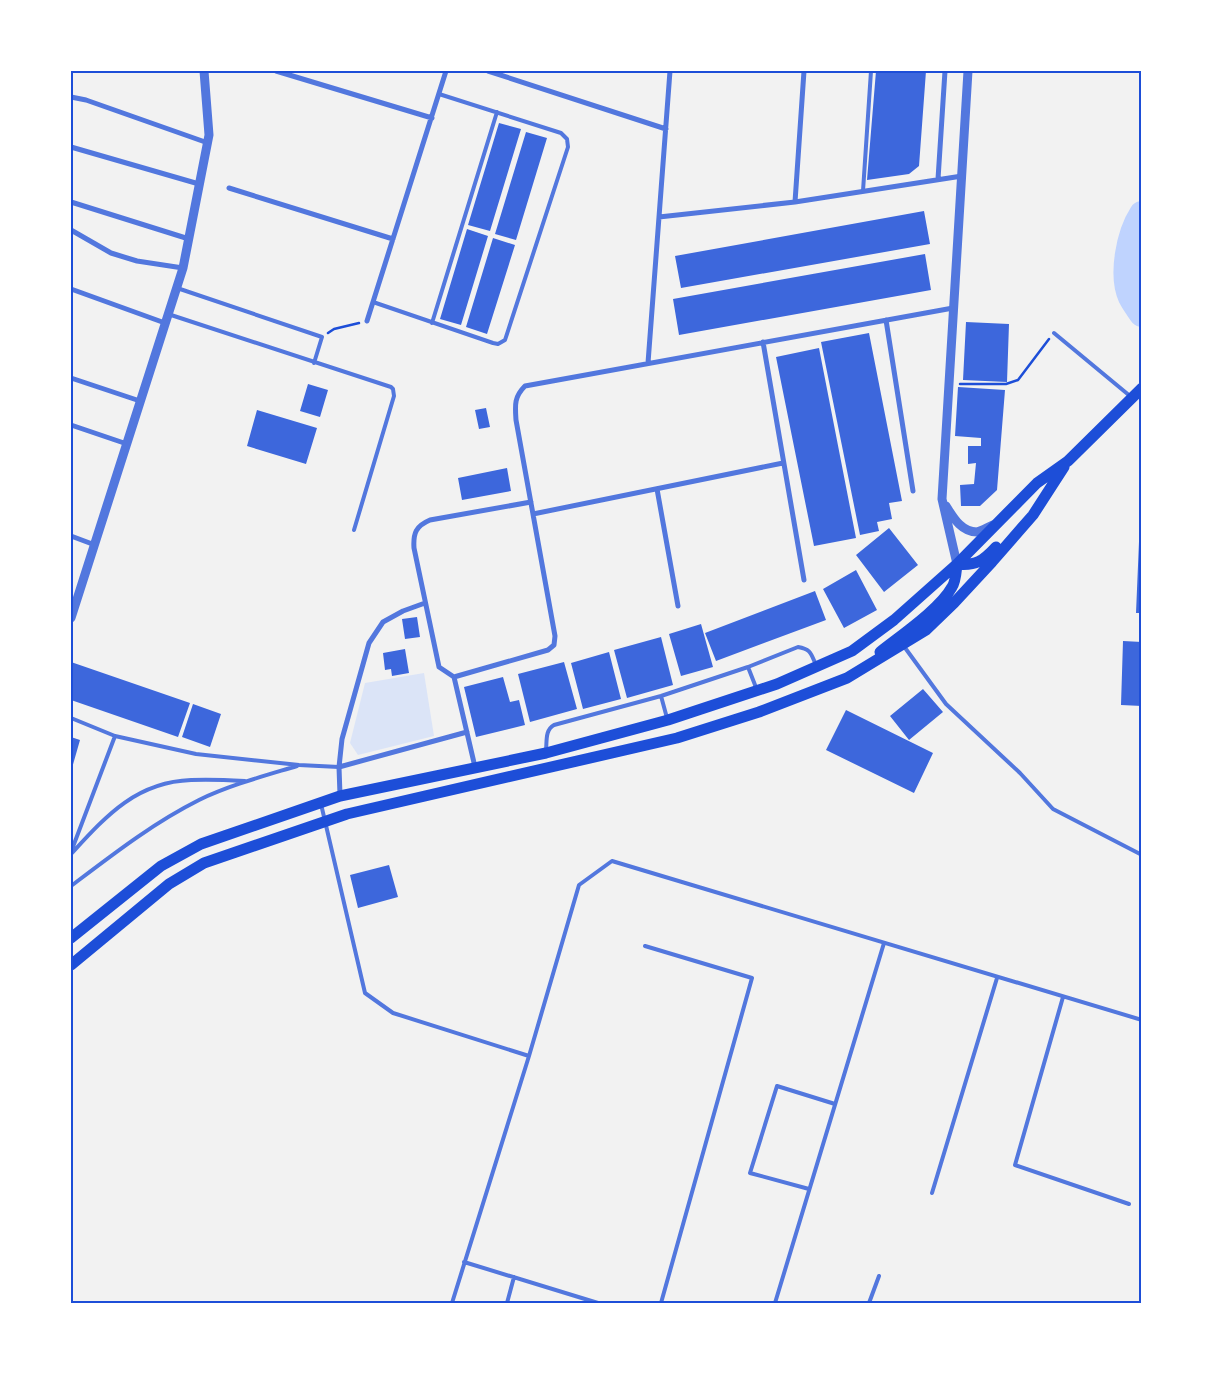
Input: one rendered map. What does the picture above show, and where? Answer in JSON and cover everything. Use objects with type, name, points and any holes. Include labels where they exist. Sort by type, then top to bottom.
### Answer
[{"type":"highway","points":[[71,938],[161,866],[201,844],[321,801],[546,753],[668,720],[777,684],[852,650],[869,639],[957,564],[1037,483],[1068,461],[1142,388]]},
{"type":"highway","points":[[71,965],[169,884],[204,863],[325,820],[677,738],[759,712],[847,678],[926,630],[954,603],[1033,515],[1068,461]]},
{"type":"highway","points":[[957,564],[970,566],[985,559],[1022,522],[1033,515]]},
{"type":"highway","points":[[847,678],[934,609],[952,587],[956,577],[957,564]]},
{"type":"street","points":[[72,616],[183,268],[209,135],[204,71]]},
{"type":"street","points":[[276,71],[432,118]]},
{"type":"street","points":[[367,321],[446,71]]},
{"type":"street","points":[[488,71],[666,128]]},
{"type":"street","points":[[648,363],[670,71]]},
{"type":"street","points":[[795,202],[804,71]]},
{"type":"street","points":[[938,179],[945,71]]},
{"type":"street","points":[[957,564],[942,499],[968,71]]},
{"type":"street","points":[[71,97],[86,100],[208,143]]},
{"type":"street","points":[[71,147],[200,184]]},
{"type":"street","points":[[659,217],[795,202],[962,176]]},
{"type":"street","points":[[229,188],[393,239]]},
{"type":"street","points":[[71,202],[188,239]]},
{"type":"street","points":[[71,230],[111,253],[137,261],[183,268]]},
{"type":"street","points":[[71,289],[167,319]]},
{"type":"street","points":[[454,676],[548,650],[554,645],[555,636],[516,420],[515,405],[518,393],[525,386],[953,308]]},
{"type":"street","points":[[886,320],[913,491]]},
{"type":"street","points":[[763,342],[804,580]]},
{"type":"street","points":[[71,378],[140,401]]},
{"type":"street","points":[[71,425],[127,444]]},
{"type":"street","points":[[533,514],[784,463]]},
{"type":"street","points":[[657,489],[678,606]]},
{"type":"street","points":[[942,499],[956,521],[964,528],[978,532],[998,523]]},
{"type":"street","points":[[475,767],[454,676],[440,667],[425,603],[413,538],[416,528],[430,520],[531,502]]},
{"type":"street","points":[[71,536],[95,545]]},
{"type":"street","points":[[340,796],[339,767],[342,740],[369,643],[383,622],[403,611],[425,603]]},
{"type":"street","points":[[339,767],[467,732]]},
{"type":"lane","points":[[863,191],[871,71]]},
{"type":"lane","points":[[373,302],[493,343],[498,344],[505,340],[568,147],[568,139],[561,134],[439,94]]},
{"type":"lane","points":[[432,323],[497,112]]},
{"type":"lane","points":[[177,288],[322,337],[314,363]]},
{"type":"lane","points":[[167,319],[391,386],[394,392],[354,530]]},
{"type":"lane","points":[[1054,333],[1132,398]]},
{"type":"lane","points":[[903,645],[946,704],[1020,773],[1053,809],[1142,855]]},
{"type":"lane","points":[[546,753],[547,732],[554,725],[661,696],[798,647],[806,648],[811,653],[817,666]]},
{"type":"lane","points":[[748,666],[757,691]]},
{"type":"lane","points":[[661,696],[668,720]]},
{"type":"lane","points":[[71,718],[115,736],[196,754],[300,765],[339,767]]},
{"type":"lane","points":[[71,853],[115,736]]},
{"type":"lane","points":[[71,886],[151,828],[200,800],[248,781],[300,765]]},
{"type":"lane","points":[[71,853],[105,818],[129,798],[158,786],[190,780],[248,781]]},
{"type":"lane","points":[[321,801],[365,993],[393,1013],[529,1056]]},
{"type":"lane","points":[[452,1303],[580,885],[612,861],[1142,1020]]},
{"type":"lane","points":[[774,1303],[884,943]]},
{"type":"lane","points":[[645,946],[752,978],[661,1303]]},
{"type":"lane","points":[[932,1193],[997,978]]},
{"type":"lane","points":[[1063,997],[1014,1165],[1130,1204]]},
{"type":"lane","points":[[809,1190],[750,1173],[777,1086],[835,1104]]},
{"type":"lane","points":[[464,1262],[598,1303]]},
{"type":"lane","points":[[869,1303],[879,1276]]},
{"type":"lane","points":[[507,1303],[514,1277]]},
{"type":"path","points":[[322,337],[334,330],[367,321]]},
{"type":"path","points":[[949,384],[1006,384],[1018,380],[1054,333]]},
{"type":"shaded area","points":[[424,673],[434,736],[358,755],[350,743],[365,683]]},
{"type":"building","points":[[876,71],[926,71],[919,166],[909,174],[867,180]]},
{"type":"building","points":[[499,123],[521,129],[490,231],[468,225]]},
{"type":"building","points":[[526,132],[547,138],[516,240],[495,234]]},
{"type":"building","points":[[924,211],[930,244],[681,288],[675,256]]},
{"type":"building","points":[[467,229],[488,236],[461,325],[440,319]]},
{"type":"building","points":[[493,238],[515,245],[487,334],[466,327]]},
{"type":"building","points":[[925,254],[931,290],[679,335],[673,299]]},
{"type":"building","points":[[966,322],[1009,324],[1007,382],[963,380]]},
{"type":"building","points":[[869,333],[902,501],[889,503],[892,519],[877,522],[879,531],[860,535],[821,342]]},
{"type":"building","points":[[819,348],[856,538],[814,546],[776,357]]},
{"type":"building","points":[[308,384],[328,390],[320,417],[300,411]]},
{"type":"building","points":[[958,387],[1005,390],[997,490],[980,506],[961,506],[960,485],[974,484],[976,463],[968,464],[968,446],[981,446],[981,438],[955,436]]},
{"type":"building","points":[[486,408],[490,427],[479,429],[475,410]]},
{"type":"building","points":[[257,410],[317,428],[306,464],[247,446]]},
{"type":"building","points":[[507,468],[511,491],[462,500],[458,478]]},
{"type":"building","points":[[1140,518],[1142,518],[1142,613],[1136,613]]},
{"type":"building","points":[[889,528],[918,565],[884,592],[856,555]]},
{"type":"building","points":[[856,570],[877,610],[844,628],[823,589]]},
{"type":"building","points":[[815,591],[826,620],[716,661],[705,633]]},
{"type":"building","points":[[417,617],[420,637],[405,639],[402,619]]},
{"type":"building","points":[[701,624],[713,667],[681,676],[669,634]]},
{"type":"building","points":[[661,637],[673,685],[627,698],[614,650]]},
{"type":"building","points":[[1123,641],[1142,642],[1142,706],[1121,705]]},
{"type":"building","points":[[405,649],[409,673],[392,676],[391,669],[385,670],[383,653]]},
{"type":"building","points":[[609,652],[621,699],[583,709],[571,663]]},
{"type":"building","points":[[71,662],[190,703],[178,737],[71,700]]},
{"type":"building","points":[[564,662],[577,709],[530,722],[518,674]]},
{"type":"building","points":[[503,677],[510,702],[519,700],[525,725],[476,737],[464,687]]},
{"type":"building","points":[[923,689],[943,712],[909,740],[890,716]]},
{"type":"building","points":[[193,704],[221,714],[210,747],[182,737]]},
{"type":"building","points":[[846,710],[933,753],[914,793],[826,750]]},
{"type":"building","points":[[71,737],[80,740],[72,768],[71,767]]},
{"type":"building","points":[[389,865],[398,897],[358,908],[350,875]]},
{"type":"waterway","points":[[1142,214],[1133,232],[1127,266],[1128,288],[1132,299],[1142,314]]}]
